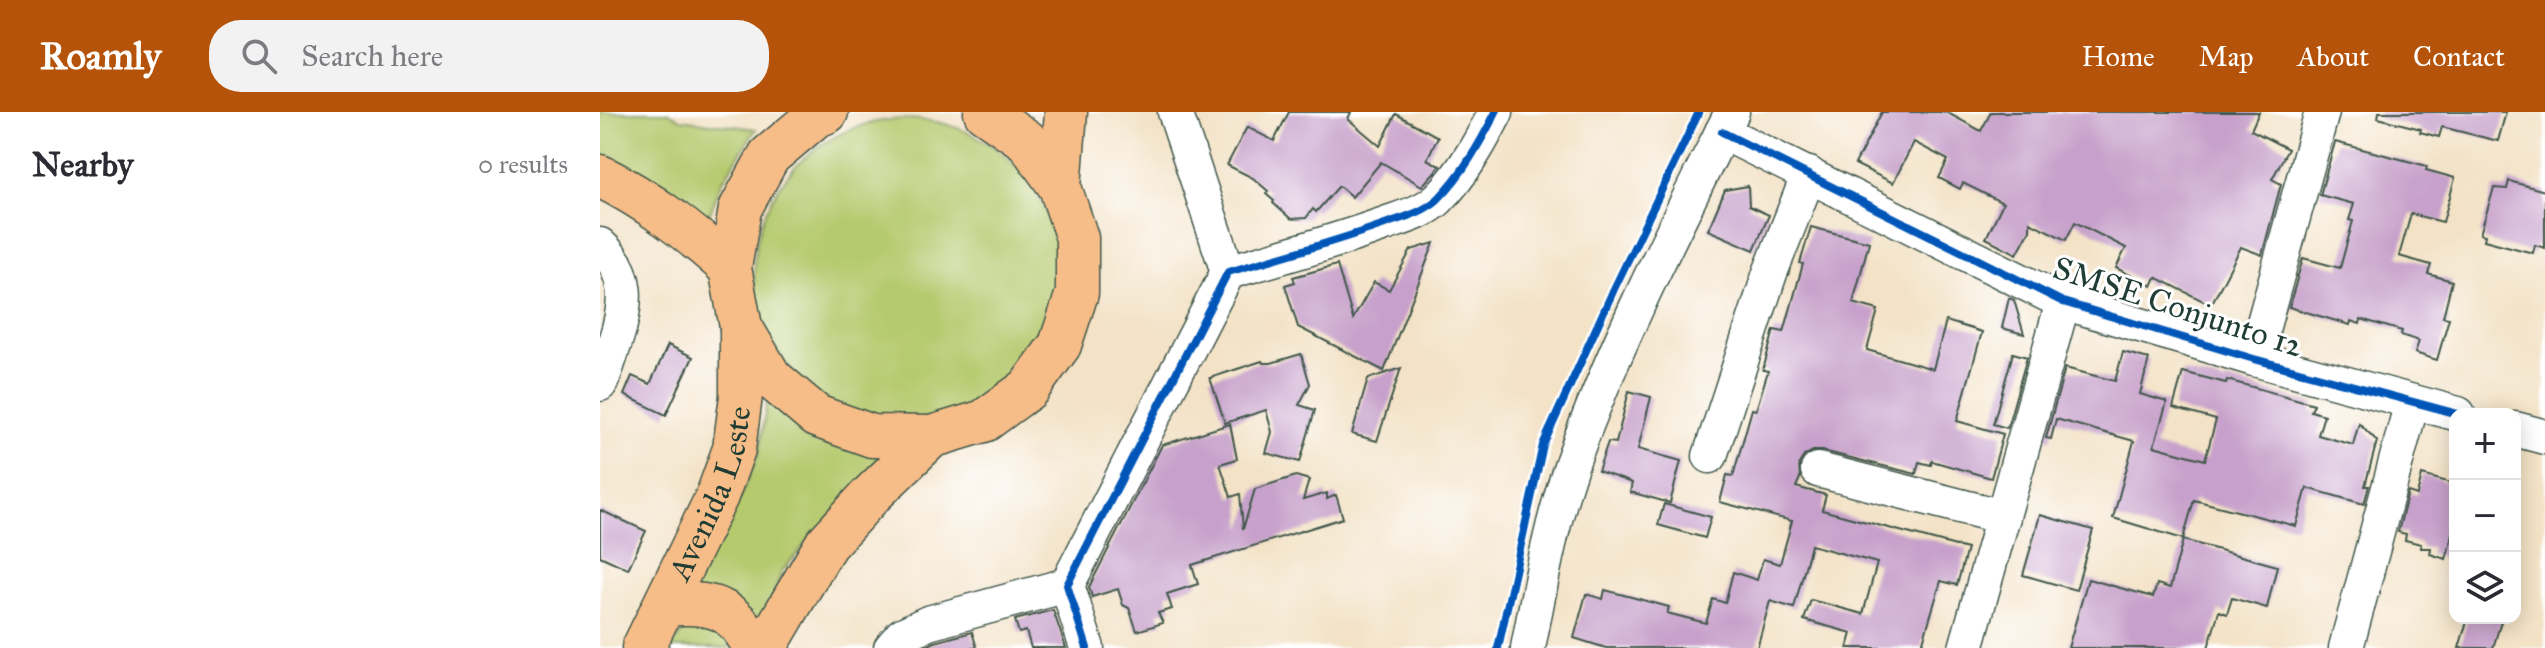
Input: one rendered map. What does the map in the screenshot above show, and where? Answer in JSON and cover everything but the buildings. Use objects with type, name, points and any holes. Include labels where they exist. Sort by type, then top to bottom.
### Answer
[{"type":"main road","points":[[806,114],[769,156],[740,209],[730,268],[741,327],[771,378],[816,416],[872,436],[931,437],[984,421],[1028,389],[1060,345],[1077,293],[1077,238],[1060,187],[1027,141],[985,112]]},
{"type":"main road","points":[[1060,187],[1066,112]]},
{"type":"main road","points":[[600,176],[638,195],[692,234],[730,268]]},
{"type":"main road","name":"Avenida Leste","points":[[643,648],[717,496],[734,449],[741,396],[741,327]]},
{"type":"main road","points":[[765,648],[826,544],[931,437]]},
{"type":"main road","points":[[666,605],[692,603],[729,613],[745,630],[754,648]]},
{"type":"street","points":[[1087,648],[1067,585],[1228,272],[1175,112]]},
{"type":"street","points":[[1228,272],[1353,235],[1423,209],[1436,201],[1451,184],[1479,146],[1496,112]]},
{"type":"street","points":[[2254,359],[2322,112]]},
{"type":"street","points":[[1528,648],[1543,569],[1571,466],[1612,363],[1727,122]]},
{"type":"street","name":"SMSE Conjunto 12","points":[[1727,122],[1809,174],[2063,302],[2254,359],[2449,412]]},
{"type":"street","points":[[1710,456],[1770,273],[1809,174]]},
{"type":"street","points":[[600,245],[611,254],[623,276],[626,296],[621,324],[600,384]]},
{"type":"street","points":[[1966,648],[2063,302]]},
{"type":"street","points":[[2346,648],[2412,402]]},
{"type":"street","points":[[2521,431],[2545,437]]},
{"type":"street","points":[[1818,470],[2003,517]]},
{"type":"street","points":[[891,648],[902,635],[928,623],[1067,585]]},
{"type":"green space","points":[[600,112],[669,112],[681,119],[756,129],[722,182],[701,236],[645,176],[600,153]]},
{"type":"green space","points":[[906,119],[936,122],[964,131],[990,145],[1013,164],[1032,187],[1046,213],[1055,241],[1058,271],[1055,301],[1046,329],[1032,355],[1013,378],[990,397],[964,411],[936,420],[906,423],[876,420],[848,411],[822,397],[799,378],[780,355],[766,329],[757,301],[754,271],[757,241],[766,213],[780,187],[799,164],[822,145],[848,131],[876,122]]},
{"type":"green space","points":[[767,400],[884,457],[782,571],[762,628],[686,586],[732,516],[759,453]]},
{"type":"green space","points":[[691,622],[720,622],[730,648],[670,648]]},
{"type":"cycle path","points":[[1087,648],[1067,585],[1228,272],[1344,238],[1426,208],[1438,199],[1463,169],[1496,112]]},
{"type":"cycle path","points":[[1498,648],[1543,445],[1699,112]]},
{"type":"cycle path","points":[[1722,132],[2063,302],[2254,359],[2449,412]]}]
